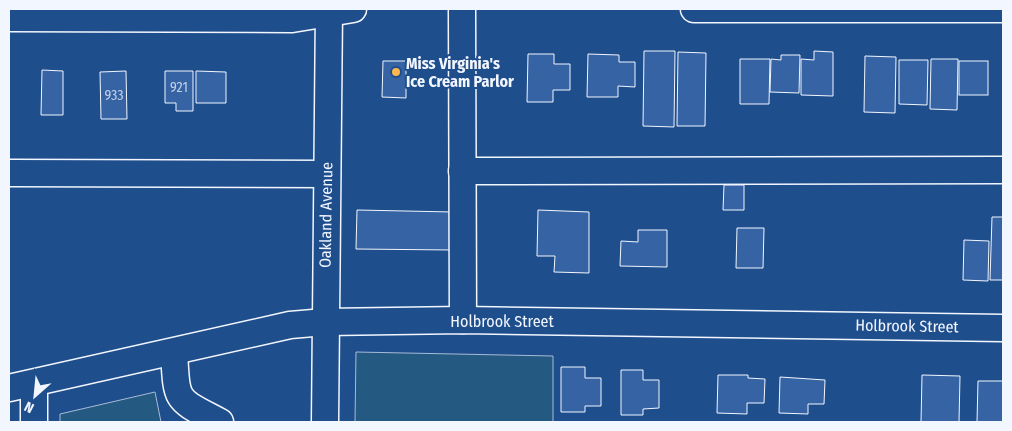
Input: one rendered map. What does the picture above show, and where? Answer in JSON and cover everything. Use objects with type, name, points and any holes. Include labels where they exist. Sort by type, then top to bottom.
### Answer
[{"type":"street","points":[[462,9],[463,320]]},
{"type":"street","points":[[694,9],[1003,9]]},
{"type":"street","points":[[9,18],[276,19],[337,11]]},
{"type":"street","name":"Oakland Avenue","points":[[325,422],[327,174],[337,11]]},
{"type":"street","points":[[462,171],[1003,170]]},
{"type":"street","points":[[9,173],[327,174]]},
{"type":"street","name":"Holbrook Street","points":[[9,388],[290,325],[325,322],[463,320],[1003,328]]},
{"type":"street","points":[[174,352],[180,398],[188,406],[220,422]]},
{"type":"street","points":[[34,383],[34,422]]},
{"type":"shaded area","points":[[356,352],[553,356],[553,422],[355,422]]},
{"type":"shaded area","points":[[155,392],[161,422],[60,422],[60,414]]},
{"type":"building","points":[[644,51],[675,51],[674,127],[643,126]]},
{"type":"building","points":[[814,51],[833,52],[833,96],[801,95],[801,59],[814,60]]},
{"type":"building","points":[[678,52],[706,53],[705,126],[677,126]]},
{"type":"building","points":[[528,54],[554,54],[554,64],[570,64],[570,90],[553,90],[553,102],[527,102]]},
{"type":"building","points":[[588,54],[619,55],[619,62],[635,62],[635,87],[618,86],[618,97],[587,97]]},
{"type":"building","points":[[781,55],[800,55],[799,93],[770,92],[771,59],[781,60]]},
{"type":"building","points":[[865,56],[896,57],[895,113],[864,112]]},
{"type":"building","points":[[740,59],[770,59],[769,104],[740,104]]},
{"type":"building","points":[[931,59],[958,59],[957,110],[930,109]]},
{"type":"building","points":[[899,60],[928,60],[927,105],[899,104]]},
{"type":"building","points":[[383,61],[406,61],[406,98],[382,97]]},
{"type":"building","points":[[959,61],[988,61],[988,95],[959,95]]},
{"type":"building","points":[[42,70],[63,71],[63,115],[41,115]]},
{"type":"building","points":[[126,71],[127,119],[101,119],[100,72]]},
{"type":"building","points":[[165,71],[193,71],[193,111],[176,111],[176,103],[165,103]]},
{"type":"building","points":[[196,71],[226,72],[226,103],[196,103]]},
{"type":"building","points":[[724,185],[744,185],[744,210],[723,210]]},
{"type":"building","points":[[357,210],[453,212],[452,250],[356,249]]},
{"type":"building","points":[[538,210],[589,212],[589,273],[554,272],[555,256],[537,256]]},
{"type":"building","points":[[992,217],[1003,217],[1003,280],[990,280]]},
{"type":"building","points":[[737,228],[764,228],[763,268],[736,268]]},
{"type":"building","points":[[638,230],[667,230],[667,267],[620,266],[621,241],[638,242]]},
{"type":"building","points":[[964,240],[989,241],[988,281],[963,280]]},
{"type":"building","points":[[561,367],[585,367],[585,378],[601,378],[601,406],[585,406],[585,412],[561,412]]},
{"type":"building","points":[[621,370],[643,370],[643,380],[659,380],[659,408],[643,409],[643,415],[621,415]]},
{"type":"building","points":[[718,375],[748,375],[748,378],[765,379],[764,403],[747,403],[747,414],[717,413]]},
{"type":"building","points":[[922,375],[960,376],[959,422],[921,422]]},
{"type":"building","points":[[780,377],[825,380],[824,404],[808,404],[808,414],[779,413]]},
{"type":"building","points":[[978,381],[1003,381],[1003,422],[977,422]]},
{"type":"place","name":"Miss Virginia's Ice Cream Parlor","points":[[396,72]]}]
